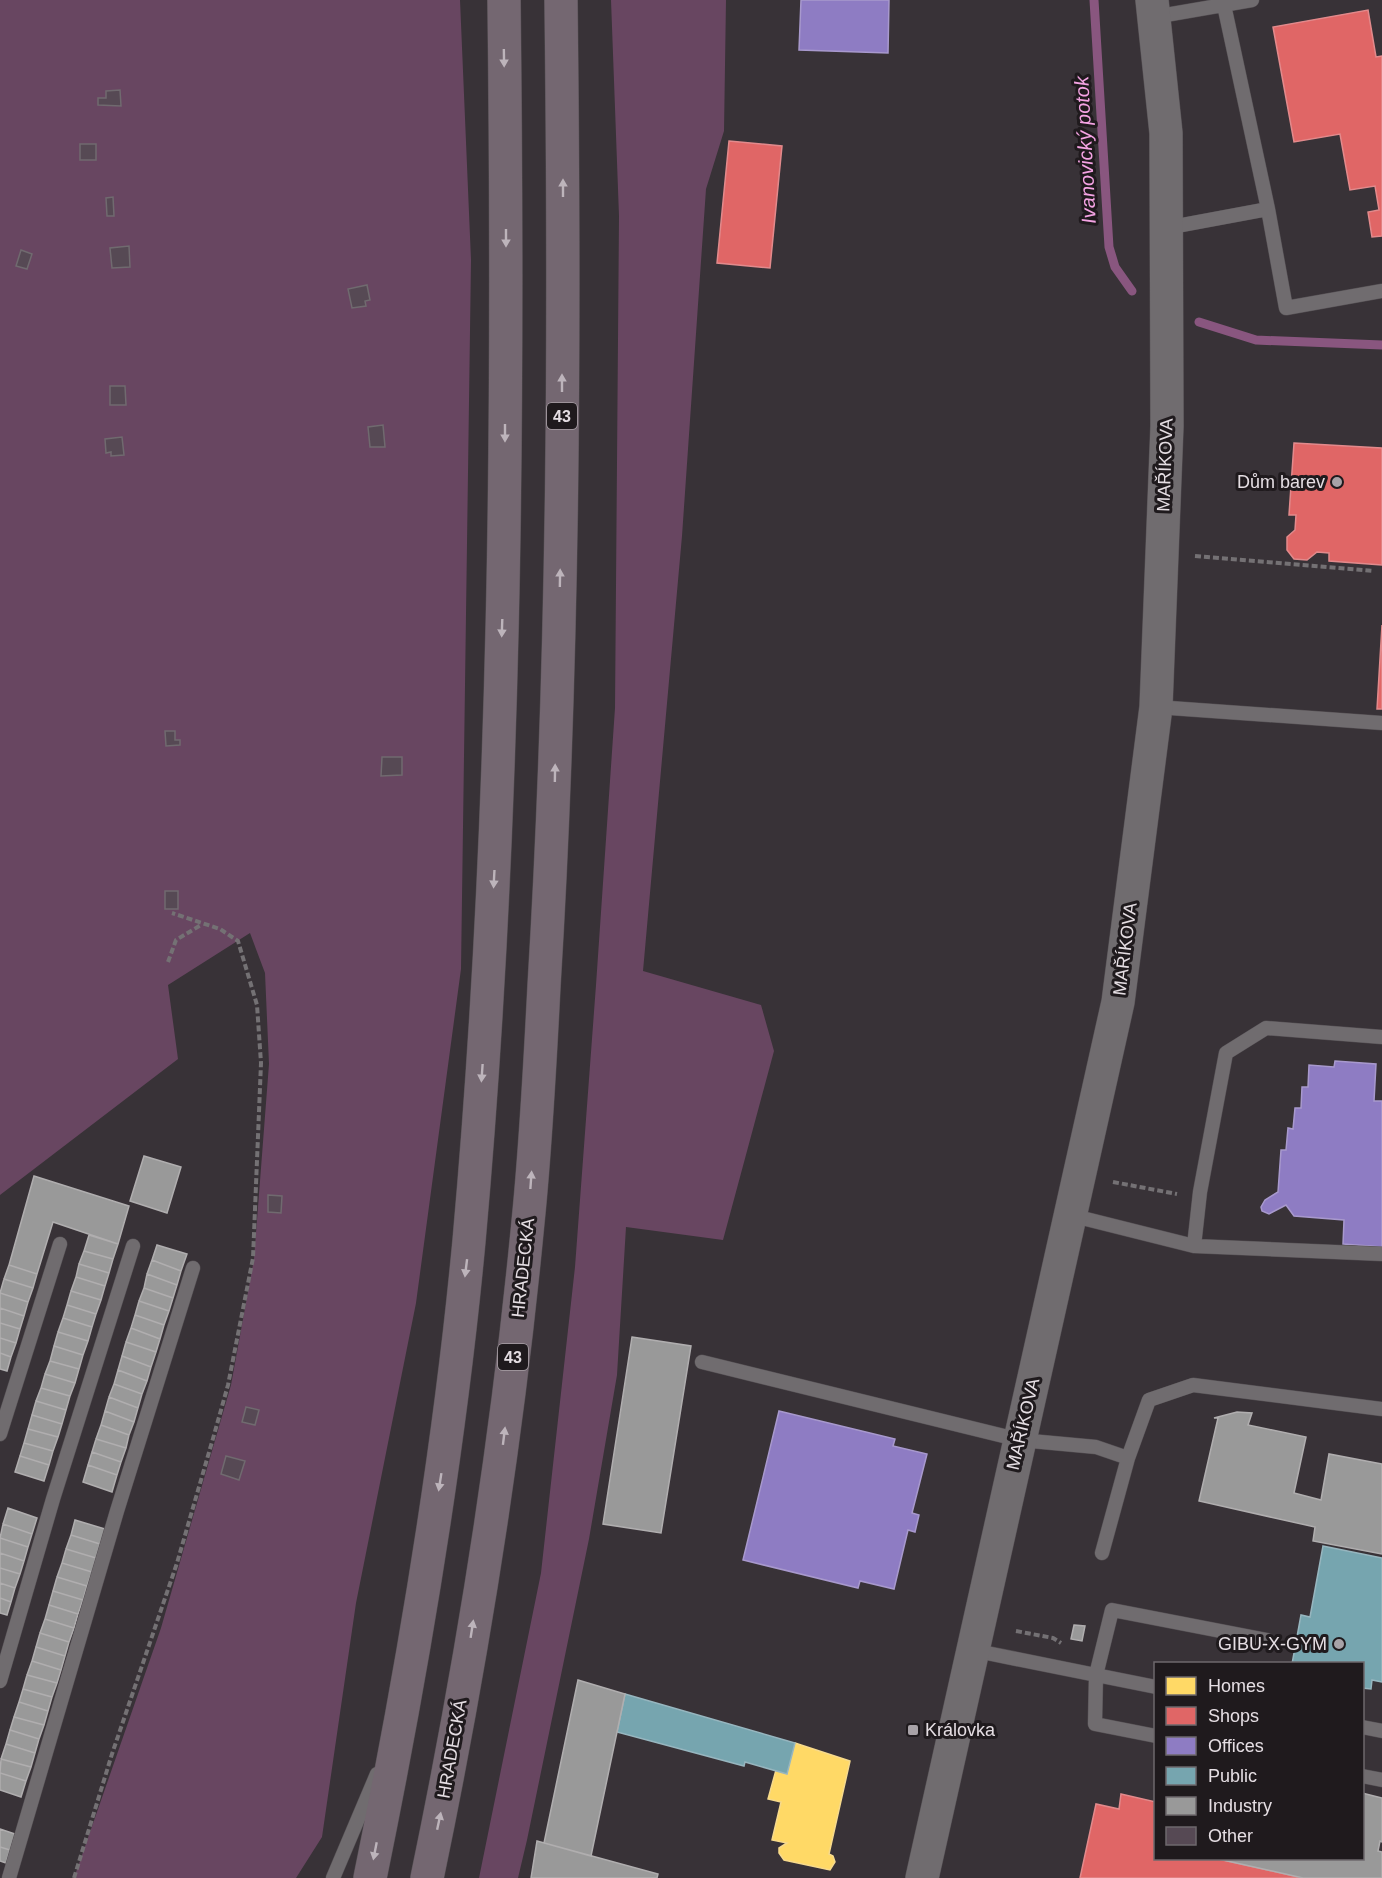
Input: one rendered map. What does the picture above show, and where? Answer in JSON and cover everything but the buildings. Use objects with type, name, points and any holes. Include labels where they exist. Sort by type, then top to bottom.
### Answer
[{"type":"highway","points":[[370,1878],[403,1711],[443,1460],[468,1245],[488,988],[496,820],[505,492],[504,0]]},
{"type":"highway","name":"HRADECKÁ","points":[[427,1878],[444,1794],[502,1446],[528,1220],[554,831],[562,489],[561,0]]},
{"type":"street","name":"MAŘÍKOVA","points":[[922,1878],[1118,1002],[1156,707],[1167,426],[1166,134],[1153,8]]},
{"type":"lane","points":[[1153,8],[1224,5],[1252,0]]},
{"type":"lane","points":[[1224,5],[1268,209],[1286,308],[1382,291]]},
{"type":"lane","points":[[1166,228],[1268,209]]},
{"type":"lane","points":[[1156,707],[1382,723]]},
{"type":"lane","points":[[1194,1246],[1199,1198],[1226,1053],[1266,1028],[1382,1037]]},
{"type":"lane","points":[[1070,1215],[1194,1246],[1382,1254]]},
{"type":"lane","points":[[0,1434],[60,1244]]},
{"type":"lane","points":[[0,1681],[53,1499],[133,1246]]},
{"type":"lane","points":[[9,1878],[113,1522],[193,1268]]},
{"type":"lane","points":[[702,1362],[1020,1440],[1096,1447],[1128,1458]]},
{"type":"lane","points":[[1102,1553],[1128,1458],[1149,1400],[1193,1385],[1382,1409]]},
{"type":"lane","points":[[1154,1736],[1095,1724],[1096,1675],[1112,1610],[1267,1640]]},
{"type":"lane","points":[[972,1650],[1154,1687]]},
{"type":"lane","points":[[333,1878],[403,1711]]},
{"type":"lane","points":[[1364,1727],[1382,1731]]},
{"type":"lane","points":[[1364,1776],[1382,1779]]},
{"type":"path","points":[[1194,556],[1373,572]]},
{"type":"path","points":[[74,1878],[112,1754],[177,1563],[211,1446],[228,1385],[253,1258],[261,1063],[256,1005],[238,941],[220,929],[172,913]]},
{"type":"path","points":[[168,962],[176,940],[202,924]]},
{"type":"path","points":[[1113,1182],[1199,1198]]},
{"type":"shaded area","points":[[0,0],[460,0],[471,260],[461,969],[416,1303],[356,1603],[322,1837],[296,1878],[74,1878],[161,1628],[231,1385],[254,1259],[269,1064],[265,973],[250,933],[168,985],[178,1059],[0,1195]]},
{"type":"shaded area","points":[[611,0],[726,0],[724,131],[706,189],[682,536],[643,971],[761,1005],[774,1051],[723,1240],[626,1227],[617,1375],[589,1539],[527,1840],[518,1878],[479,1878],[541,1573],[575,1267],[596,985],[615,708],[619,216]]},
{"type":"waterway","name":"Ivanovický potok","points":[[1094,0],[1109,247],[1115,267],[1132,291]]},
{"type":"waterway","name":"Ivanovický potok","points":[[1199,322],[1256,340],[1382,345]]},
{"type":"place","name":"Dům barev","points":[[1337,482]]},
{"type":"place","name":"GIBU-X-GYM","points":[[1339,1644]]},
{"type":"place","name":"Královka","points":[[913,1730]]}]
